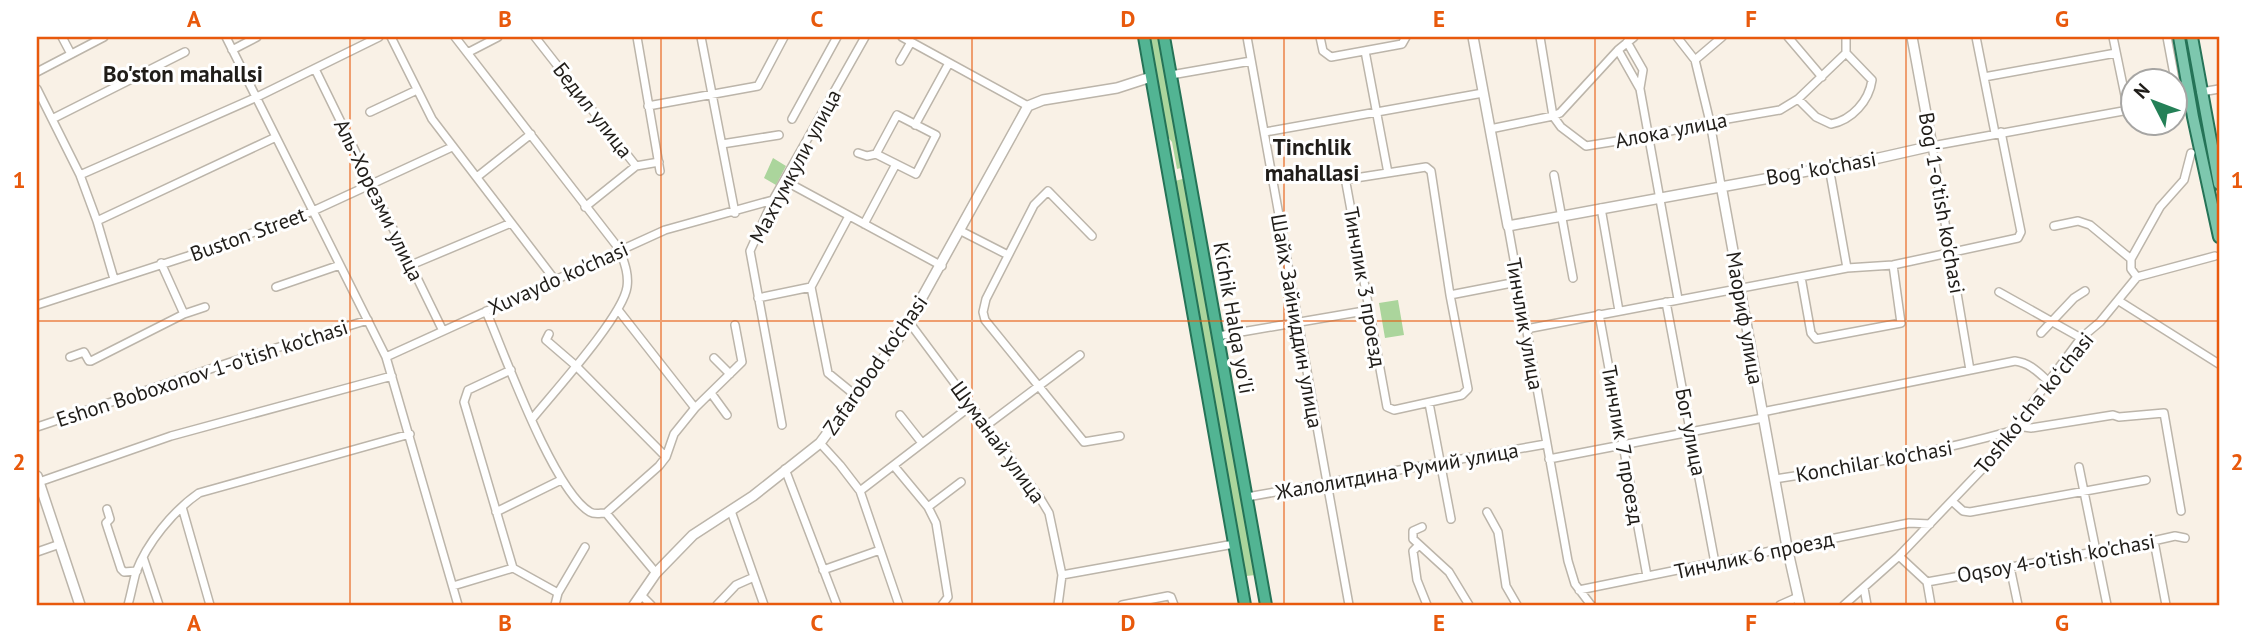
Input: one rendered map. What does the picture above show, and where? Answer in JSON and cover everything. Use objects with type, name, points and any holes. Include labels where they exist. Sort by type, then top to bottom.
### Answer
[{"type":"highway","name":"Kichik Halqa yo'li","points":[[1144,37],[1245,605]]},
{"type":"highway","name":"Kichik Halqa yo'li","points":[[1164,37],[1266,605]]},
{"type":"highway","points":[[1169,173],[1180,174],[1188,170]]},
{"type":"highway","points":[[1241,583],[1262,581]]},
{"type":"main road","points":[[2179,37],[2219,237]]},
{"type":"main road","points":[[2192,37],[2219,184]]},
{"type":"street","points":[[62,37],[71,54]]},
{"type":"street","points":[[37,72],[104,37]]},
{"type":"street","points":[[226,37],[386,357],[458,605]]},
{"type":"street","points":[[232,50],[257,37]]},
{"type":"street","points":[[80,175],[257,97],[379,37]]},
{"type":"street","points":[[391,37],[432,119],[555,279]]},
{"type":"street","points":[[455,37],[620,250],[628,277],[619,311],[532,419]]},
{"type":"street","points":[[469,52],[498,37]]},
{"type":"street","name":"Бедил улица","points":[[535,37],[636,166],[659,162]]},
{"type":"street","name":"Бедил улица","points":[[636,37],[660,171]]},
{"type":"street","points":[[701,37],[735,213]]},
{"type":"street","points":[[648,106],[758,86],[785,37]]},
{"type":"street","points":[[792,119],[837,37]]},
{"type":"street","name":"Махтумкули улица","points":[[782,425],[750,251],[774,200],[865,37]]},
{"type":"street","points":[[902,37],[1028,106],[1043,100],[1117,88],[1151,77]]},
{"type":"street","name":"Шайх Зайниддин улица","points":[[1247,37],[1349,605]]},
{"type":"street","points":[[1320,37],[1323,51],[1328,56],[1402,44],[1406,37]]},
{"type":"street","name":"Тинчлик улица","points":[[1472,37],[1570,569],[1579,590],[1591,605]]},
{"type":"street","points":[[1540,37],[1553,116]]},
{"type":"street","name":"Маориф улица","points":[[1677,37],[1695,60],[1710,122],[1762,415],[1799,601]]},
{"type":"street","points":[[1695,60],[1722,37]]},
{"type":"street","points":[[1788,37],[1822,77]]},
{"type":"street","points":[[1798,99],[1816,117],[1831,124],[1844,121],[1853,114],[1867,94],[1872,80],[1846,53],[1846,37]]},
{"type":"street","name":"Bog' 1-o'tish ko'chasi","points":[[1912,37],[1970,370]]},
{"type":"street","points":[[1526,328],[1847,268],[1893,265],[2018,238],[2021,236],[1976,37]]},
{"type":"street","points":[[2113,37],[2120,70]]},
{"type":"street","points":[[2167,37],[2172,66]]},
{"type":"street","points":[[1490,129],[1560,113],[1630,39],[1643,70],[1640,89],[1678,299]]},
{"type":"street","points":[[901,61],[911,42]]},
{"type":"street","points":[[1618,50],[1640,89]]},
{"type":"street","points":[[1365,51],[1388,173]]},
{"type":"street","points":[[52,119],[185,52]]},
{"type":"street","name":"Алока улица","points":[[1553,116],[1560,127],[1586,146],[1780,110],[1798,99],[1846,53]]},
{"type":"street","points":[[1984,77],[2116,54]]},
{"type":"street","points":[[1171,75],[1251,61]]},
{"type":"street","points":[[915,125],[949,63]]},
{"type":"street","name":"Аль-Хорезми улица","points":[[315,69],[443,331]]},
{"type":"street","points":[[37,89],[80,175],[114,279]]},
{"type":"street","points":[[2201,92],[2219,89]]},
{"type":"street","points":[[370,112],[417,90]]},
{"type":"street","points":[[1265,132],[1483,93]]},
{"type":"street","name":"Zafarobod ko'chasi","points":[[634,605],[656,573],[692,535],[731,511],[820,443],[909,322],[1028,106]]},
{"type":"street","name":"Bog' ko'chasi","points":[[1508,226],[2120,111]]},
{"type":"street","points":[[858,153],[867,156],[876,154],[916,174],[935,138],[934,134],[897,115],[876,154]]},
{"type":"street","points":[[477,177],[531,134]]},
{"type":"street","points":[[722,144],[779,135]]},
{"type":"street","points":[[97,221],[276,137]]},
{"type":"street","name":"Buston Street","points":[[37,306],[313,211],[452,147]]},
{"type":"street","points":[[2190,152],[2184,180],[2160,207],[2131,259],[2131,269],[2137,277],[2215,256]]},
{"type":"street","points":[[864,224],[896,164]]},
{"type":"street","points":[[585,207],[636,166]]},
{"type":"street","name":"Тинчлик 3 проезд","points":[[1426,167],[1431,171],[1450,295],[1468,389],[1462,395],[1429,404],[1388,409],[1346,183],[1349,179],[1426,167]]},
{"type":"street","points":[[1829,167],[1847,268]]},
{"type":"street","points":[[1554,175],[1573,278]]},
{"type":"street","points":[[785,181],[942,265]]},
{"type":"street","points":[[1092,236],[1048,191],[1034,205],[986,299],[983,312],[985,320],[1084,442],[1120,436]]},
{"type":"street","name":"Xuvaydo ko'chasi","points":[[386,357],[665,230],[735,213],[774,200]]},
{"type":"street","points":[[1601,208],[1619,311]]},
{"type":"street","points":[[849,216],[811,286],[828,373],[855,395]]},
{"type":"street","points":[[2054,226],[2078,221],[2090,225],[2131,259]]},
{"type":"street","points":[[411,265],[511,223]]},
{"type":"street","points":[[961,231],[1008,255]]},
{"type":"street","points":[[161,263],[184,314]]},
{"type":"street","points":[[276,287],[340,265]]},
{"type":"street","points":[[1801,277],[1811,335],[1816,339],[1899,324],[1902,318],[1893,265]]},
{"type":"street","name":"Toshkoʻcha koʻchasi","points":[[1843,605],[1899,556],[1953,502],[2015,429],[2081,338],[2100,322],[2137,277]]},
{"type":"street","points":[[1450,295],[1517,282]]},
{"type":"street","points":[[758,298],[811,286]]},
{"type":"street","points":[[2041,333],[2074,298],[2085,291]]},
{"type":"street","points":[[1999,292],[2081,338]]},
{"type":"street","points":[[2119,301],[2219,364]]},
{"type":"street","name":"Бог улица","points":[[1666,302],[1715,563]]},
{"type":"street","points":[[70,357],[84,352],[91,361],[184,314],[205,307]]},
{"type":"street","points":[[1218,336],[1370,310]]},
{"type":"street","points":[[486,311],[561,480],[571,495],[592,513],[606,513],[666,457],[674,435],[695,408],[742,362],[735,325]]},
{"type":"street","points":[[619,311],[695,408]]},
{"type":"street","name":"Тинчлик 7 проезд","points":[[1600,314],[1647,576]]},
{"type":"street","name":"Eshon Boboxonov 1-o'tish ko'chasi","points":[[37,426],[368,320]]},
{"type":"street","name":"Шуманай улица","points":[[909,322],[1049,513],[1062,575],[1058,605]]},
{"type":"street","points":[[549,334],[546,340],[575,365],[666,457]]},
{"type":"street","points":[[987,425],[1080,355]]},
{"type":"street","points":[[714,358],[730,374]]},
{"type":"street","name":"Жалолитдина Румий улица","points":[[1549,459],[1692,433],[1762,415],[2015,361],[2034,368],[2049,382]]},
{"type":"street","points":[[511,370],[468,390],[464,402],[513,568],[558,593]]},
{"type":"street","points":[[80,605],[38,479],[171,436],[392,376]]},
{"type":"street","points":[[710,393],[727,415]]},
{"type":"street","points":[[1429,404],[1451,519]]},
{"type":"street","points":[[860,491],[972,405]]},
{"type":"street","name":"Konchilar ko'chasi","points":[[1775,479],[1878,464],[1962,445],[2015,429],[2113,415],[2119,417],[2164,413],[2181,511]]},
{"type":"street","points":[[900,415],[922,443]]},
{"type":"street","points":[[128,605],[137,571],[144,557],[182,507],[199,493],[410,434]]},
{"type":"street","points":[[820,443],[860,491],[899,605]]},
{"type":"street","name":"Жалолитдина Румий улица","points":[[1247,497],[1546,444]]},
{"type":"street","points":[[894,466],[928,508],[936,523],[948,597],[942,605]]},
{"type":"street","points":[[2080,467],[2107,605]]},
{"type":"street","points":[[785,470],[836,605]]},
{"type":"street","points":[[496,512],[561,480]]},
{"type":"street","points":[[1953,502],[1962,511],[1970,512],[2146,480]]},
{"type":"street","points":[[928,508],[961,482]]},
{"type":"street","points":[[182,507],[210,605]]},
{"type":"street","points":[[107,509],[110,519],[106,523],[121,569],[124,572],[137,571]]},
{"type":"street","points":[[731,511],[764,605]]},
{"type":"street","points":[[1487,512],[1498,532],[1506,586],[1517,605]]},
{"type":"street","points":[[606,513],[656,573]]},
{"type":"street","name":"Тинчлик 6 проезд","points":[[1579,590],[1909,523],[1930,524]]},
{"type":"street","points":[[1422,527],[1415,529],[1412,535],[1419,545],[1449,572],[1469,605]]},
{"type":"street","name":"Oqsoy 4-o'tish ko'chasi","points":[[1927,582],[2175,536],[2185,538]]},
{"type":"street","points":[[2154,541],[2166,605]]},
{"type":"street","points":[[37,552],[60,544]]},
{"type":"street","points":[[1062,575],[1234,544]]},
{"type":"street","points":[[1419,545],[1413,551],[1417,580],[1426,605]]},
{"type":"street","points":[[555,605],[558,593],[585,547]]},
{"type":"street","points":[[823,570],[880,550]]},
{"type":"street","points":[[1899,556],[1927,582],[1931,605]]},
{"type":"street","points":[[144,557],[159,605]]},
{"type":"street","points":[[2010,567],[2018,605]]},
{"type":"street","points":[[453,586],[513,568]]},
{"type":"street","points":[[717,605],[736,584],[754,577]]},
{"type":"street","points":[[1864,588],[1867,605]]},
{"type":"street","points":[[640,595],[651,605]]},
{"type":"street","points":[[1122,605],[1168,596],[1174,601],[1174,605]]},
{"type":"street","points":[[1780,605],[1799,601]]},
{"type":"green space","points":[[1150,37],[1160,37],[1181,147],[1178,152],[1181,168],[1177,169],[1172,142],[1168,137]]},
{"type":"green space","points":[[773,158],[786,166],[776,185],[764,178]]},
{"type":"green space","points":[[1186,178],[1256,575],[1246,576],[1175,181]]},
{"type":"green space","points":[[1398,300],[1404,335],[1385,338],[1379,303]]},
{"type":"district","name":"Bo'ston mahallsi","points":[[183,73]]},
{"type":"district","name":"Tinchlik mahallasi","points":[[1312,159]]}]
